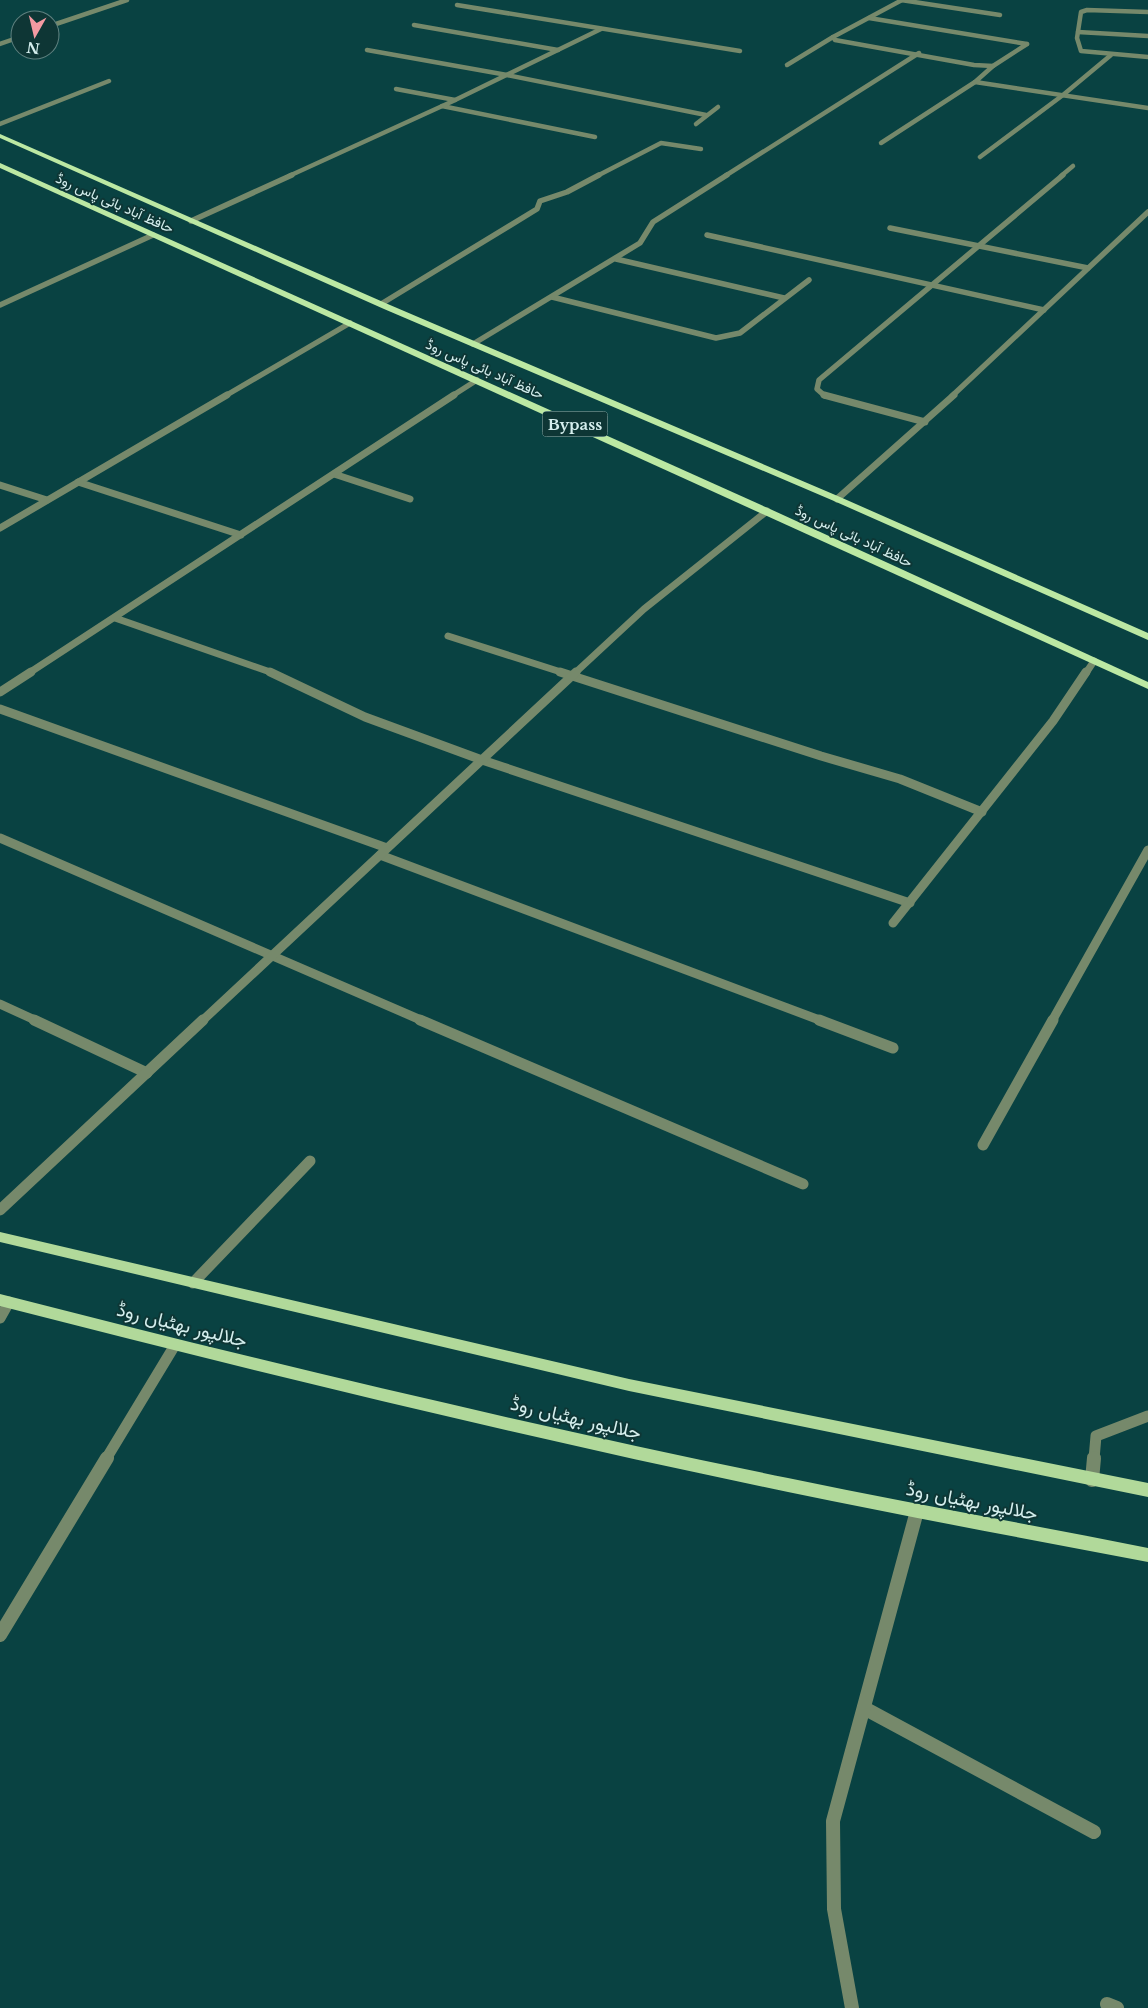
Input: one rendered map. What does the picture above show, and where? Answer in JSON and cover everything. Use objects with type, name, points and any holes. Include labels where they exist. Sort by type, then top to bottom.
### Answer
[{"type":"highway","name":"حافظ آباد بائی پاس روڈ","points":[[0,136],[473,344],[837,498],[1148,637]]},
{"type":"highway","name":"حافظ آباد بائی پاس روڈ","points":[[0,165],[767,511],[1148,686]]},
{"type":"main road","points":[[0,1237],[629,1385],[1148,1490]]},
{"type":"main road","name":"جلالپور بھٹیاں روڈ","points":[[5,1301],[175,1345],[420,1403],[788,1486],[1148,1555]]},
{"type":"street","points":[[60,23],[127,0]]},
{"type":"street","points":[[889,0],[1000,15]]},
{"type":"street","points":[[787,65],[833,36],[900,1]]},
{"type":"street","points":[[457,5],[740,51]]},
{"type":"street","points":[[1148,12],[1087,10],[1081,12],[1078,32],[1078,48],[1081,51],[1148,57]]},
{"type":"street","points":[[869,18],[1027,44],[993,66],[975,82],[881,143]]},
{"type":"street","points":[[414,25],[558,50]]},
{"type":"street","points":[[191,220],[455,100],[601,29]]},
{"type":"street","points":[[1078,32],[1148,36]]},
{"type":"street","points":[[833,36],[835,40],[845,42],[974,65],[993,66]]},
{"type":"street","points":[[367,50],[507,75],[706,115]]},
{"type":"street","points":[[473,344],[616,259],[640,243],[653,222],[919,54]]},
{"type":"street","points":[[980,157],[1063,95],[1111,55]]},
{"type":"street","points":[[0,124],[109,81]]},
{"type":"street","points":[[975,82],[1148,108]]},
{"type":"street","points":[[396,89],[455,100]]},
{"type":"street","points":[[442,106],[595,137]]},
{"type":"street","points":[[696,124],[718,107]]},
{"type":"street","points":[[381,304],[537,209],[540,201],[567,192],[652,146],[661,143],[701,149]]},
{"type":"street","points":[[925,422],[826,397],[817,389],[819,380],[1073,166]]},
{"type":"street","points":[[837,498],[925,422],[1148,212]]},
{"type":"street","points":[[890,228],[1088,268]]},
{"type":"street","points":[[0,305],[153,235]]},
{"type":"street","points":[[707,235],[1044,310]]},
{"type":"street","points":[[616,259],[784,298]]},
{"type":"street","points":[[552,297],[716,338],[740,333],[809,280]]},
{"type":"street","points":[[0,528],[350,323]]},
{"type":"street","points":[[0,692],[477,380]]},
{"type":"street","points":[[334,474],[410,499]]},
{"type":"street","points":[[78,482],[241,535]]},
{"type":"street","points":[[0,485],[47,500]]},
{"type":"street","points":[[0,1210],[644,609],[767,511]]},
{"type":"street","points":[[115,618],[262,668],[365,717],[482,760],[910,903]]},
{"type":"street","points":[[448,636],[821,756],[900,778],[982,812]]},
{"type":"street","points":[[893,923],[1053,721],[1094,661]]},
{"type":"street","points":[[0,709],[384,852],[893,1048]]},
{"type":"street","points":[[0,838],[803,1184]]},
{"type":"street","points":[[983,1145],[1148,850]]},
{"type":"street","points":[[0,1004],[147,1073]]},
{"type":"street","points":[[193,1283],[310,1161]]},
{"type":"street","points":[[0,1318],[5,1301]]},
{"type":"street","points":[[0,1634],[175,1345]]},
{"type":"street","points":[[1092,1480],[1096,1436],[1148,1416]]},
{"type":"street","points":[[852,2008],[834,1909],[833,1821],[917,1511]]},
{"type":"street","points":[[864,1708],[1094,1832]]}]
